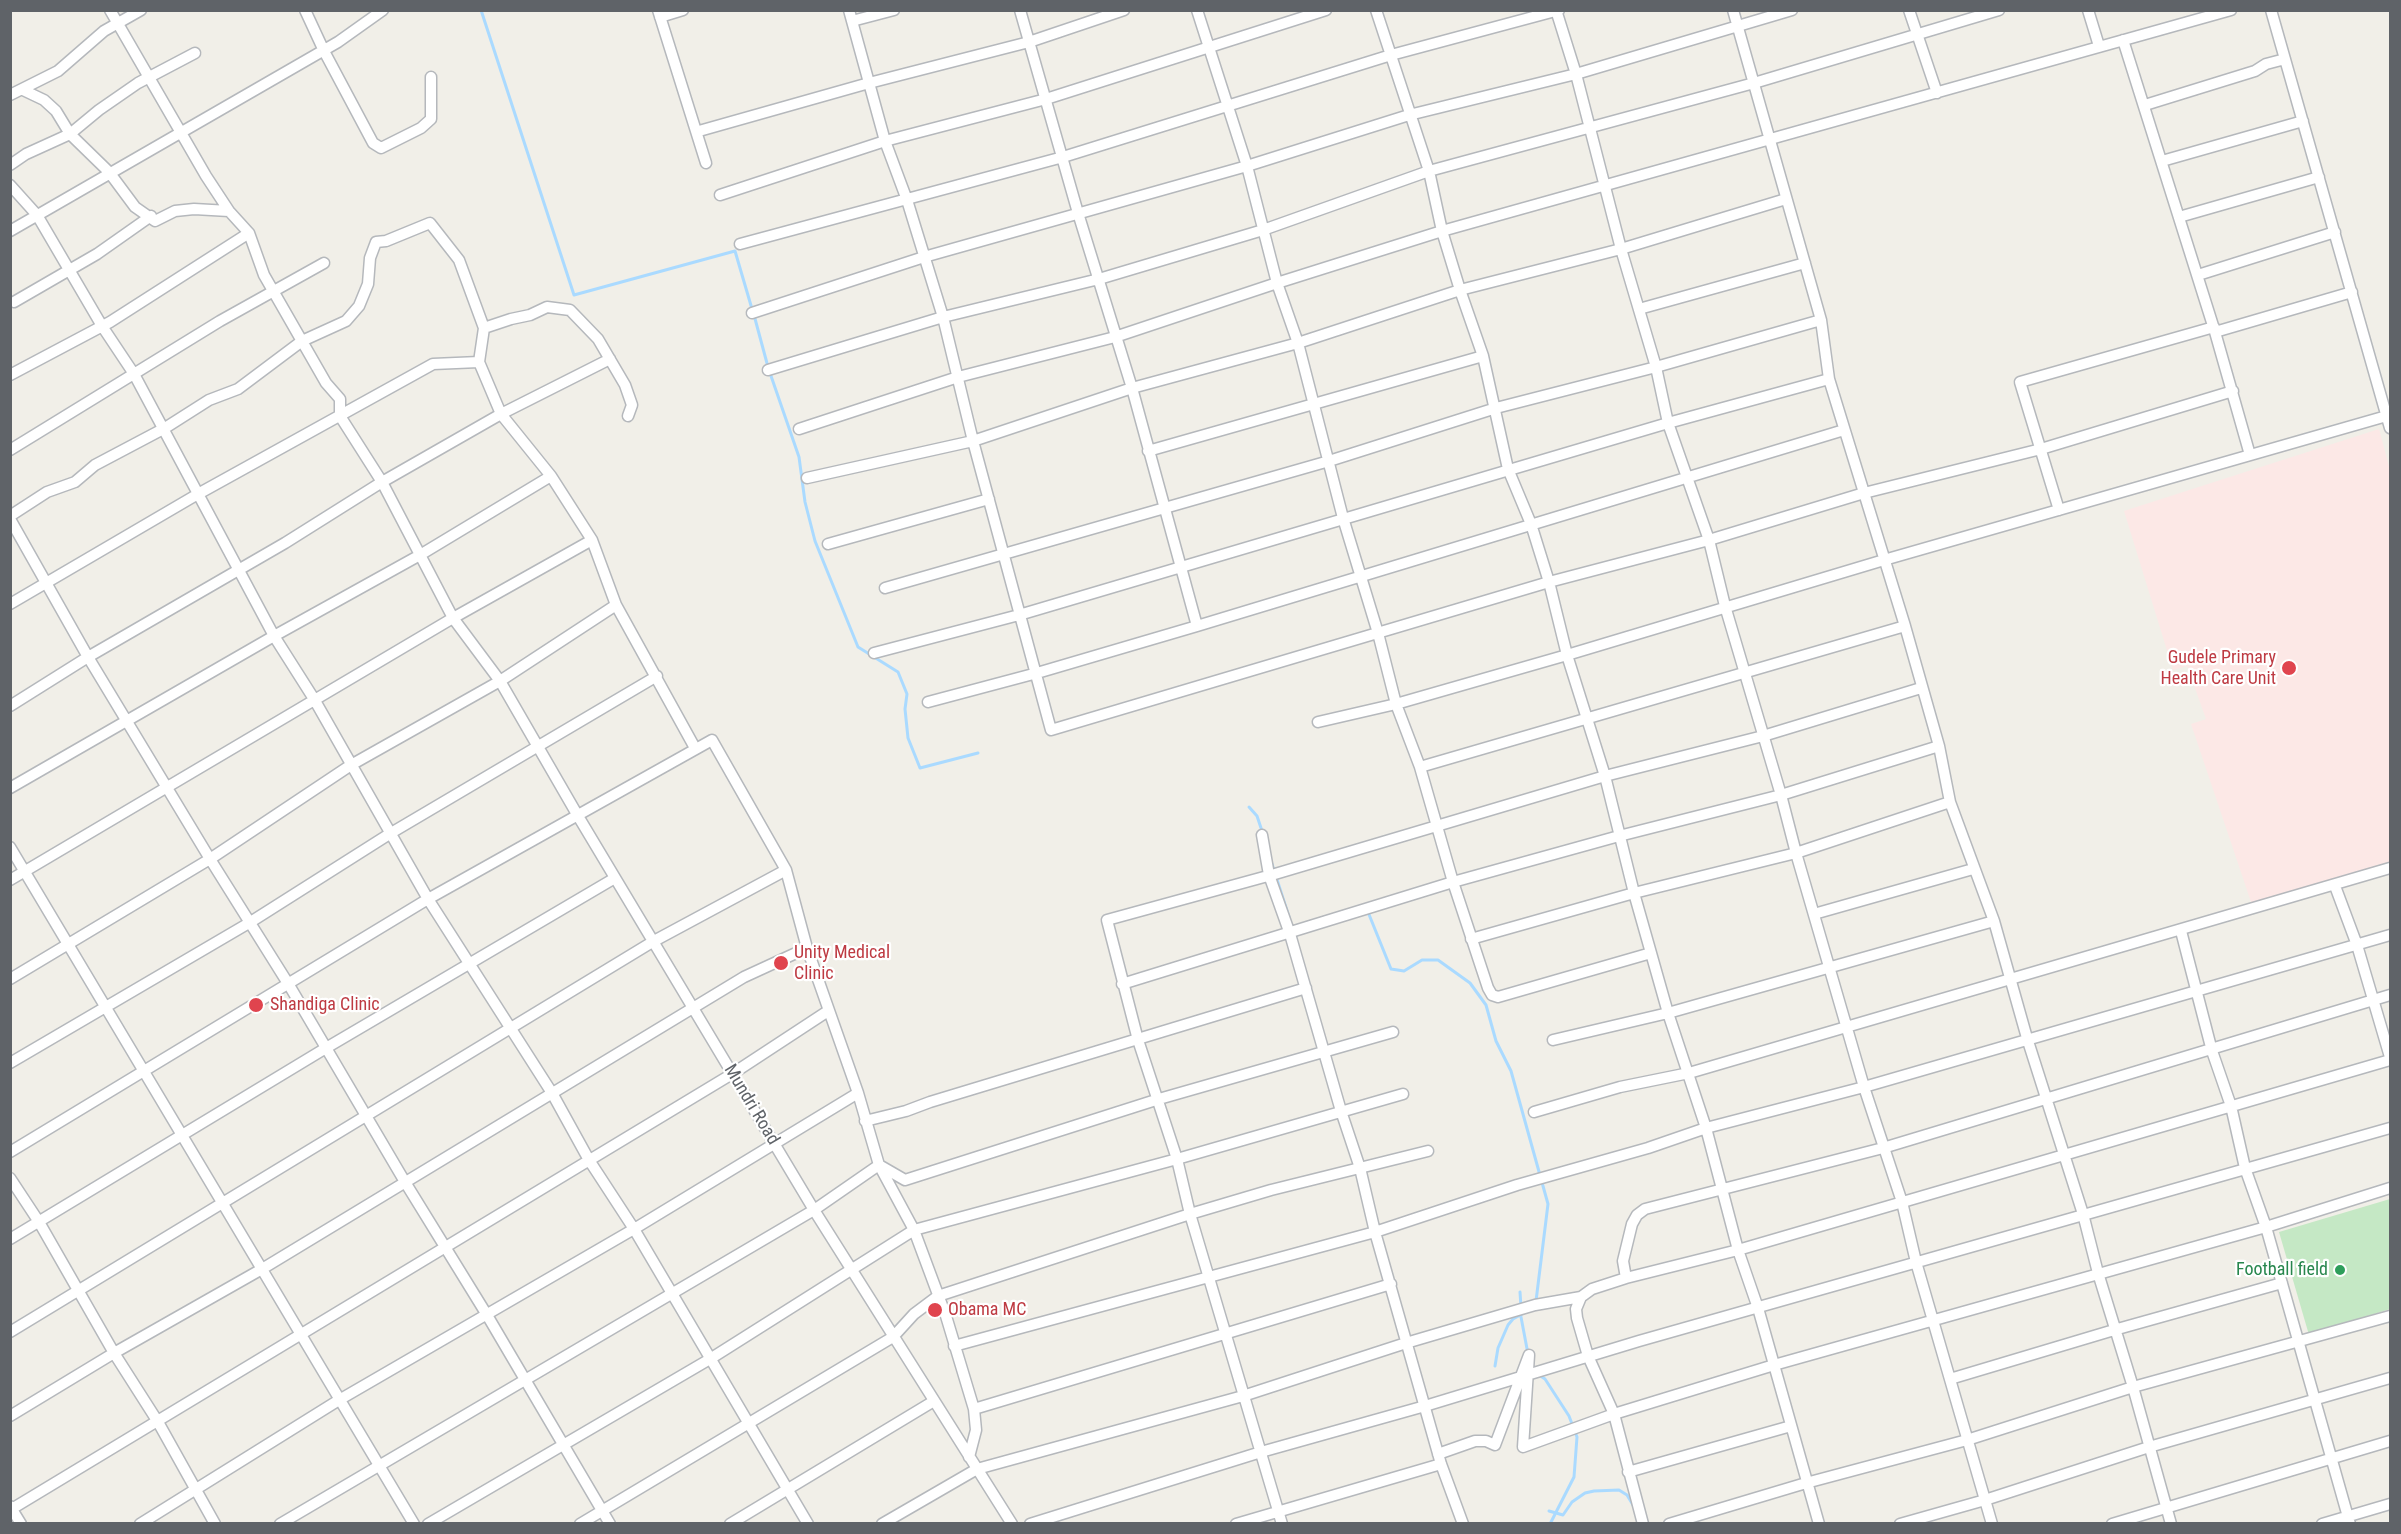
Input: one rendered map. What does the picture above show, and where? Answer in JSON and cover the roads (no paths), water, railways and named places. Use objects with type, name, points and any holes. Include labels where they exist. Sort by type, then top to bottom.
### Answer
[{"type":"street","points":[[10,375],[102,326],[249,233],[229,211],[110,10]]},
{"type":"street","points":[[10,95],[58,71],[104,31],[141,10]]},
{"type":"street","points":[[305,10],[324,51],[374,143],[381,148],[421,129],[431,119],[431,77]]},
{"type":"street","points":[[10,231],[109,172],[324,51],[383,10]]},
{"type":"street","points":[[683,10],[659,14],[706,163]]},
{"type":"street","points":[[894,10],[851,16],[885,141],[907,200],[943,317],[972,441],[1051,730],[1549,582],[1709,540],[1864,493],[2041,449],[2233,390]]},
{"type":"street","points":[[1020,10],[1078,213],[1132,388],[1197,626]]},
{"type":"street","points":[[699,131],[869,83],[1029,42],[1124,10]]},
{"type":"street","points":[[1197,10],[1247,166],[1277,283],[1298,344],[1343,518],[1378,633],[1396,704],[1420,768],[1453,882],[1488,988],[1492,995],[1498,997],[1651,953]]},
{"type":"street","points":[[720,195],[885,141],[1046,99],[1326,10]]},
{"type":"street","points":[[1376,10],[1429,171],[1442,231],[1460,290],[1484,356],[1508,469],[1531,524],[1549,582],[1567,655],[1605,776],[1634,893],[1668,1013],[1706,1128],[1721,1191],[1758,1308],[1818,1524]]},
{"type":"street","points":[[1733,10],[1821,320],[1829,379],[1905,626],[1939,746],[1950,802],[1994,921],[2027,1038],[2083,1214],[2114,1330],[2133,1387],[2171,1524]]},
{"type":"street","points":[[752,313],[924,257],[1247,166],[1409,115],[1576,74],[1792,10]]},
{"type":"street","points":[[1909,10],[1937,93]]},
{"type":"street","points":[[768,370],[943,317],[1099,279],[1263,231],[1429,171],[1754,83],[1999,10]]},
{"type":"street","points":[[2088,10],[2099,46]]},
{"type":"street","points":[[799,429],[958,377],[1115,337],[1442,231],[2232,10]]},
{"type":"street","points":[[2271,10],[2391,428]]},
{"type":"street","points":[[740,244],[1063,157],[1391,55],[1557,11],[1576,74],[1621,249],[1656,367],[1668,423],[1709,540],[1725,606],[1864,1087],[1902,1202],[1916,1262],[1992,1524]]},
{"type":"street","points":[[2123,40],[2198,275],[2250,455]]},
{"type":"street","points":[[10,165],[26,154],[70,134],[99,110],[195,53]]},
{"type":"street","points":[[2145,105],[2255,71],[2266,64],[2285,59]]},
{"type":"street","points":[[23,90],[44,100],[56,111],[70,134],[109,172],[135,207],[151,216],[155,221],[175,211],[194,209],[229,211]]},
{"type":"street","points":[[2162,161],[2303,121]]},
{"type":"street","points":[[2179,217],[2319,177]]},
{"type":"street","points":[[10,185],[37,215],[102,326],[134,374],[165,428],[274,636],[314,699],[428,899],[552,1093],[589,1160],[634,1229],[808,1524]]},
{"type":"street","points":[[807,478],[972,441],[1132,388],[1298,344],[1460,290],[1621,249],[1786,199]]},
{"type":"street","points":[[14,302],[97,254],[151,216]]},
{"type":"street","points":[[610,1524],[525,1379],[444,1249],[289,985],[88,657],[10,517],[47,492],[75,482],[95,465],[165,428],[209,400],[238,389],[302,341],[346,321],[358,306],[368,284],[370,258],[376,242],[386,241],[430,223],[459,260],[484,328],[479,362],[501,414],[551,476],[592,540],[616,605],[695,748]]},
{"type":"street","points":[[2198,275],[2335,232]]},
{"type":"street","name":"Mundri Road","points":[[249,233],[264,275],[326,383],[340,399],[340,416],[382,482],[453,618],[500,681],[693,1010],[814,1210],[1012,1524]]},
{"type":"street","points":[[10,450],[220,321],[324,263]]},
{"type":"street","points":[[1639,309],[1805,263]]},
{"type":"street","points":[[2059,510],[2020,382],[2352,292]]},
{"type":"street","points":[[484,328],[530,315],[547,307],[570,310],[598,339],[625,385],[632,405],[628,416]]},
{"type":"street","points":[[885,588],[1329,461],[1496,408],[1656,367],[1821,320]]},
{"type":"street","points":[[1148,451],[1484,356]]},
{"type":"street","points":[[10,706],[88,657],[239,571],[382,482],[501,414],[610,359]]},
{"type":"street","points":[[10,604],[198,494],[433,364],[479,362]]},
{"type":"street","points":[[874,654],[1019,615],[1508,469],[1829,379]]},
{"type":"street","points":[[1318,722],[1396,704],[1567,655],[1725,606],[2389,416]]},
{"type":"street","points":[[928,702],[1197,626],[1844,430]]},
{"type":"street","points":[[10,788],[420,555],[551,476]]},
{"type":"street","points":[[828,544],[989,499]]},
{"type":"street","points":[[10,880],[314,699],[592,540]]},
{"type":"street","points":[[10,979],[210,859],[351,765],[500,681],[616,605]]},
{"type":"street","points":[[1420,768],[1905,626]]},
{"type":"street","points":[[10,1063],[249,923],[391,833],[657,676]]},
{"type":"street","points":[[1282,1524],[1190,1214],[1177,1159],[1138,1040],[1107,920],[1605,776],[1763,736],[1921,688]]},
{"type":"street","points":[[10,1152],[428,899],[712,740],[786,870],[807,948],[858,1093],[879,1165],[914,1230],[974,1409],[976,1430],[969,1456]]},
{"type":"street","points":[[1122,984],[1453,882],[1619,836],[1781,795],[1939,746]]},
{"type":"street","points":[[1471,939],[1634,893],[1796,852],[1950,802]]},
{"type":"street","points":[[1262,835],[1269,875],[1290,934],[1341,1112],[1360,1168],[1406,1343],[1461,1523]]},
{"type":"street","points":[[10,847],[414,1524]]},
{"type":"street","points":[[1534,1112],[1620,1087],[1689,1073],[2391,868]]},
{"type":"street","points":[[1814,914],[1973,869]]},
{"type":"street","points":[[10,1332],[654,941],[786,870]]},
{"type":"street","points":[[10,1239],[183,1137],[326,1048],[615,878]]},
{"type":"street","points":[[1643,1524],[1614,1414],[1588,1356],[1577,1318],[1577,1304],[1581,1297],[1592,1289],[1626,1278],[1738,1250],[2391,1058],[2357,945],[2335,886]]},
{"type":"street","points":[[1553,1040],[1668,1013],[1994,921]]},
{"type":"street","points":[[2181,931],[2212,1051],[2231,1106],[2245,1167],[2266,1227],[2349,1520]]},
{"type":"street","points":[[954,1346],[1375,1232],[1517,1185],[1648,1148],[1706,1128],[1864,1087],[2391,934]]},
{"type":"street","points":[[10,1416],[114,1353],[262,1269],[744,977],[807,948]]},
{"type":"street","points":[[865,1121],[906,1111],[1306,988]]},
{"type":"street","points":[[1626,1278],[1623,1261],[1632,1224],[1645,1209],[1883,1148],[2212,1051],[2391,995]]},
{"type":"street","points":[[21,1524],[11,1508],[158,1422],[732,1074],[828,1011]]},
{"type":"street","points":[[879,1165],[905,1180],[1159,1099],[1393,1032]]},
{"type":"street","points":[[140,1524],[339,1400],[634,1229],[858,1093]]},
{"type":"street","points":[[428,1524],[710,1359],[914,1230],[1177,1159],[1403,1094]]},
{"type":"street","points":[[1030,1524],[1261,1452],[1425,1406],[1588,1356],[2245,1167],[2391,1128]]},
{"type":"street","points":[[580,1524],[893,1337],[914,1314],[938,1296],[1271,1190],[1428,1151]]},
{"type":"street","points":[[280,1524],[814,1210],[879,1165]]},
{"type":"street","points":[[10,1178],[39,1222],[114,1353],[158,1422],[194,1491],[215,1524]]},
{"type":"street","points":[[1236,1524],[1440,1459],[1475,1442],[1486,1441],[1496,1445],[1528,1355],[1523,1447],[1614,1414],[1774,1365],[2266,1227],[2391,1188]]},
{"type":"street","points":[[1950,1379],[2282,1283]]},
{"type":"street","points":[[974,1409],[1391,1284]]},
{"type":"street","points":[[882,1524],[977,1469],[1243,1396],[1406,1343],[1535,1305],[1581,1297]]},
{"type":"street","points":[[1669,1524],[1806,1483],[1967,1440],[2133,1387],[2391,1316]]},
{"type":"street","points":[[1900,1524],[1985,1500],[2149,1447],[2391,1378]]},
{"type":"street","points":[[730,1524],[934,1401]]},
{"type":"street","points":[[1628,1472],[1791,1426]]},
{"type":"street","points":[[2112,1524],[2332,1457],[2391,1442]]},
{"type":"street","points":[[2322,1524],[2349,1520],[2391,1504]]},
{"type":"waterway","points":[[481,10],[574,295],[735,251],[752,309]]},
{"type":"waterway","points":[[754,315],[768,367]]},
{"type":"waterway","points":[[770,373],[799,457],[805,502],[815,541],[858,647],[898,672],[907,694],[905,709],[908,738],[920,768],[978,753]]},
{"type":"waterway","points":[[1249,807],[1257,816],[1262,831]]},
{"type":"waterway","points":[[1272,864],[1289,917]]},
{"type":"waterway","points":[[1368,912],[1391,969],[1404,971],[1422,960],[1438,960],[1470,983],[1486,1005],[1496,1041],[1511,1071],[1548,1204],[1536,1301]]},
{"type":"waterway","points":[[1520,1292],[1521,1307]]},
{"type":"waterway","points":[[1495,1366],[1498,1348],[1508,1325],[1513,1319],[1526,1312]]},
{"type":"waterway","points":[[1521,1317],[1528,1354]]},
{"type":"waterway","points":[[1539,1375],[1545,1379],[1569,1416],[1577,1437],[1574,1477],[1550,1524]]},
{"type":"waterway","points":[[1549,1511],[1563,1515],[1572,1502],[1585,1493],[1594,1491],[1619,1490],[1627,1495],[1633,1505]]},
{"type":"place","name":"Gudele Primary Health Care Unit","points":[[2289,668]]},
{"type":"place","name":"Unity Medical Clinic","points":[[781,963]]},
{"type":"place","name":"Shandiga Clinic","points":[[256,1005]]},
{"type":"place","name":"Football field","points":[[2340,1270]]},
{"type":"place","name":"Obama MC","points":[[935,1310]]}]
